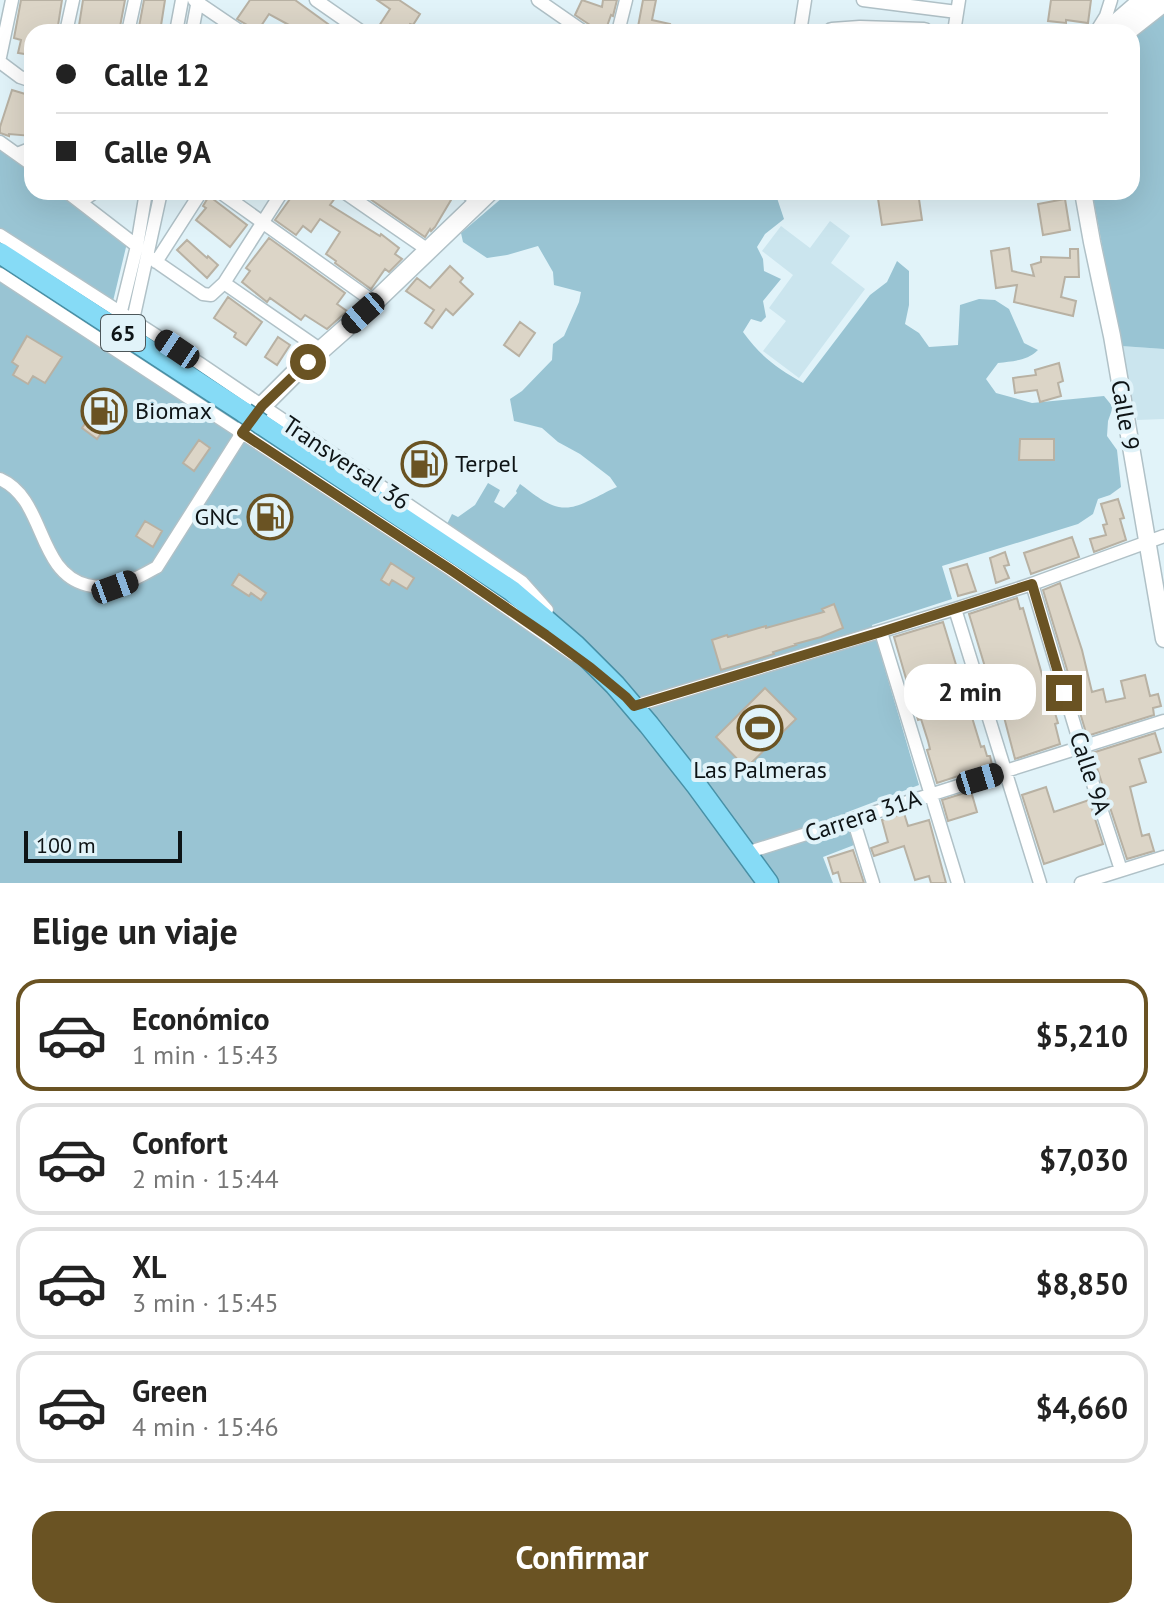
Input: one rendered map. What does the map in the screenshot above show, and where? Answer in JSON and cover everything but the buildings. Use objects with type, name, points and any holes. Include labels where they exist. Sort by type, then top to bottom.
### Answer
[{"type":"highway","name":"65","points":[[0,253],[512,591],[575,645],[630,702],[768,883]]},
{"type":"main road","points":[[1115,24],[1143,0]]},
{"type":"main road","points":[[1136,24],[1164,2]]},
{"type":"main road","points":[[252,419],[428,250],[473,200]]},
{"type":"street","points":[[12,0],[0,60],[24,78]]},
{"type":"street","points":[[68,24],[73,0]]},
{"type":"street","points":[[130,24],[135,0]]},
{"type":"street","points":[[178,24],[182,0]]},
{"type":"street","points":[[193,24],[197,0],[230,24]]},
{"type":"street","points":[[316,0],[350,24]]},
{"type":"street","points":[[538,0],[572,24]]},
{"type":"street","points":[[620,24],[626,0]]},
{"type":"street","points":[[801,24],[805,0]]},
{"type":"street","points":[[863,0],[958,6]]},
{"type":"street","points":[[1095,24],[1101,0]]},
{"type":"street","points":[[1100,24],[1106,16],[1111,0]]},
{"type":"street","points":[[0,142],[24,159]]},
{"type":"street","points":[[17,154],[24,151]]},
{"type":"street","points":[[77,200],[137,246]]},
{"type":"street","points":[[121,311],[145,200]]},
{"type":"street","points":[[133,320],[152,259],[160,200]]},
{"type":"street","points":[[152,259],[195,200]]},
{"type":"street","points":[[231,200],[374,302]]},
{"type":"street","points":[[152,259],[203,294],[211,295],[224,283],[277,200]]},
{"type":"street","points":[[356,200],[428,250]]},
{"type":"street","name":"Calle 9","points":[[1084,200],[1112,336],[1164,634]]},
{"type":"street","name":"Transversal 36","points":[[0,235],[121,311],[252,419],[570,653],[630,702]]},
{"type":"street","name":"Transversal 36","points":[[0,274],[252,419]]},
{"type":"street","points":[[224,283],[321,350]]},
{"type":"street","points":[[0,479],[10,483],[27,502],[55,563],[67,575],[82,584],[115,587],[157,567],[252,419]]},
{"type":"street","points":[[630,702],[955,609],[1164,536]]},
{"type":"street","name":"Calle 9A","points":[[1032,584],[1121,870]]},
{"type":"street","points":[[955,609],[1040,883]]},
{"type":"street","points":[[881,632],[958,883]]},
{"type":"street","name":"Carrera 31A","points":[[746,853],[1164,721]]},
{"type":"street","points":[[853,819],[873,883]]},
{"type":"street","points":[[1081,883],[1164,857]]},
{"type":"shaded area","points":[[1164,8],[1164,349],[1121,346],[1094,200],[1140,200],[1140,28]]},
{"type":"shaded area","points":[[0,147],[24,165],[24,200],[71,200],[127,243],[108,322],[439,540],[452,514],[458,517],[475,505],[488,483],[500,490],[494,502],[504,508],[517,493],[520,484],[544,501],[564,508],[581,504],[617,487],[610,477],[542,428],[514,421],[510,399],[552,360],[553,344],[564,336],[581,292],[554,285],[553,272],[538,246],[487,258],[463,242],[461,233],[500,200],[778,200],[784,219],[765,234],[757,247],[764,271],[781,279],[763,301],[766,317],[761,322],[751,319],[743,332],[756,348],[785,372],[803,383],[870,295],[887,282],[897,261],[909,271],[909,305],[905,324],[919,333],[929,347],[958,345],[960,305],[979,299],[995,300],[1009,309],[1024,343],[1038,350],[1024,358],[998,363],[986,379],[996,393],[1032,403],[1104,396],[1113,407],[1107,436],[1117,450],[1121,487],[1098,499],[1093,514],[1078,524],[942,566],[952,599],[872,625],[919,785],[845,813],[854,845],[823,857],[833,883],[0,883]]},
{"type":"shaded area","points":[[830,221],[850,236],[831,263],[865,289],[799,378],[763,351],[786,321],[769,308],[793,275],[762,251],[781,226],[810,248]]},
{"type":"shaded area","points":[[1121,346],[1164,349],[1164,419],[1137,420]]},
{"type":"place","name":"Biomax","points":[[104,411]]},
{"type":"place","name":"Terpel","points":[[424,464]]},
{"type":"place","name":"GNC","points":[[270,517]]},
{"type":"place","name":"Las Palmeras","points":[[760,728]]},
{"type":"route","points":[[308,362],[262,406],[242,433],[546,635],[591,668],[634,706],[1032,584],[1064,693]]}]
